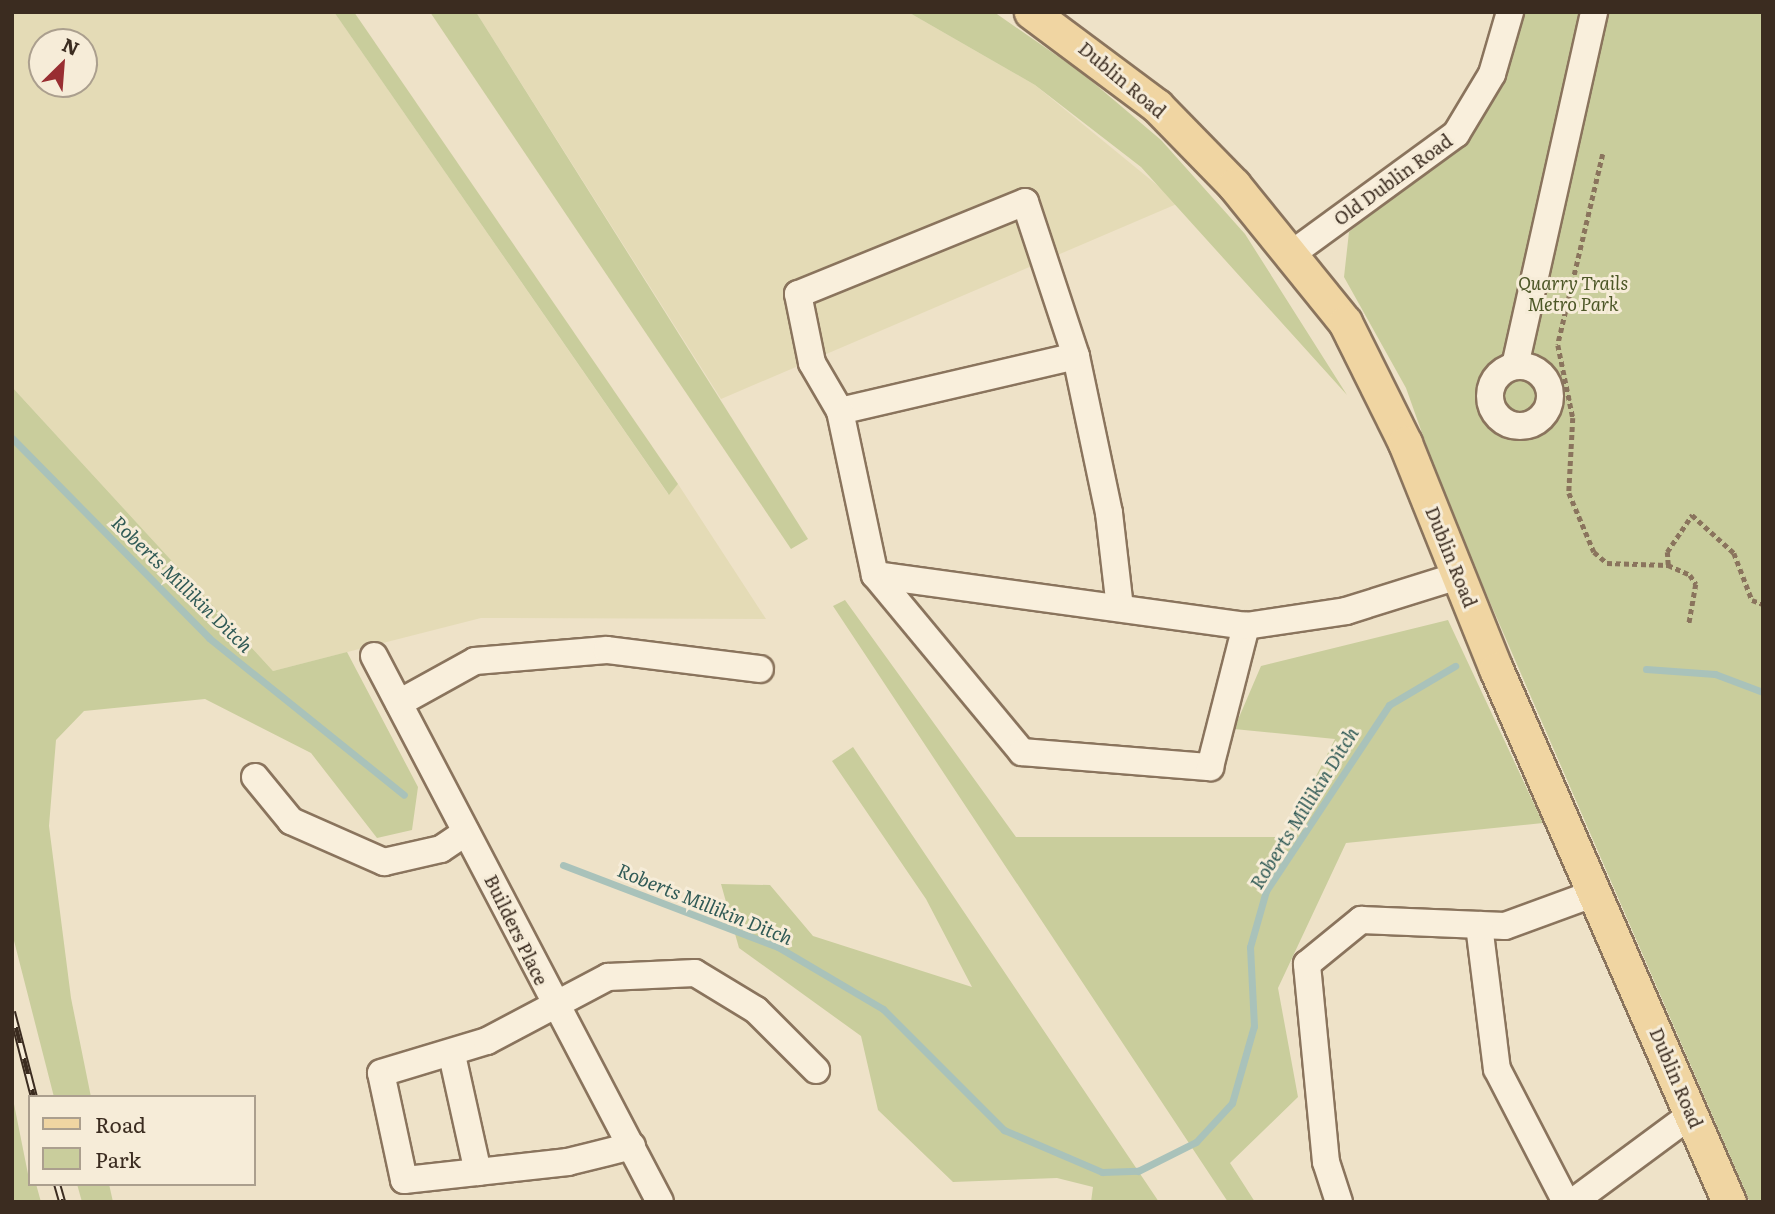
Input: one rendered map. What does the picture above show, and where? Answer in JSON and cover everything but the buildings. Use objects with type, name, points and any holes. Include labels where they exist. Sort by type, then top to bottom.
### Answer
[{"type":"main road","name":"Dublin Road","points":[[1031,12],[1157,106],[1290,255],[1345,322],[1405,443],[1458,576],[1729,1202]]},
{"type":"street","name":"Old Dublin Road","points":[[1290,255],[1456,134],[1492,74],[1510,12]]},
{"type":"street","points":[[1515,366],[1594,12]]},
{"type":"street","points":[[1120,608],[1109,513],[1076,356],[1025,202],[797,294],[812,363],[840,411],[875,575],[1022,752],[1210,767],[1246,626]]},
{"type":"street","points":[[840,411],[1076,356]]},
{"type":"street","points":[[1515,366],[1544,376],[1561,398],[1534,423],[1504,422],[1489,395],[1497,376],[1515,366]]},
{"type":"street","points":[[875,575],[1246,626],[1346,611],[1458,576]]},
{"type":"street","points":[[399,704],[475,661],[607,650],[760,669]]},
{"type":"street","name":"Builders Place","points":[[374,656],[551,1003],[632,1146],[660,1202]]},
{"type":"street","points":[[255,777],[291,821],[384,862],[440,849],[466,832]]},
{"type":"street","points":[[1339,1202],[1326,1162],[1307,964],[1361,920],[1505,926],[1595,893]]},
{"type":"street","points":[[1479,925],[1496,1069],[1566,1202]]},
{"type":"street","points":[[632,1146],[568,1163],[404,1180],[382,1073],[452,1055],[514,1029],[551,1003],[608,977],[695,973],[756,1010],[816,1070]]},
{"type":"street","points":[[452,1055],[478,1172]]},
{"type":"street","points":[[1573,1202],[1692,1114]]},
{"type":"path","points":[[1603,154],[1558,345],[1566,472],[1594,552],[1607,563],[1668,565],[1696,584],[1689,624]]},
{"type":"path","points":[[1668,565],[1667,552],[1692,515],[1734,553],[1752,600],[1763,604]]},
{"type":"shaded area","points":[[12,12],[334,12],[668,494],[678,484],[766,619],[481,618],[273,671],[12,387]]},
{"type":"shaded area","points":[[476,12],[908,12],[1035,85],[1179,203],[721,399]]},
{"type":"green space","points":[[334,12],[354,12],[678,484],[669,495]]},
{"type":"green space","points":[[430,12],[476,12],[808,539],[791,549]]},
{"type":"green space","points":[[908,12],[994,12],[1082,73],[1161,140],[1245,234],[1347,395],[1141,167],[1035,85]]},
{"type":"green space","name":"Quarry Trails Metro Park","points":[[1522,12],[1763,12],[1763,1202],[1750,1202],[1447,503],[1406,388],[1344,277],[1349,232],[1462,139]]},
{"type":"green space","points":[[12,387],[273,671],[347,652],[418,787],[412,830],[377,838],[311,753],[205,699],[84,711],[56,740],[49,826],[71,998],[91,1095],[53,1095],[12,933]]},
{"type":"green space","points":[[845,600],[1016,837],[1285,837],[1335,739],[1234,729],[1261,666],[1448,620],[1543,823],[1346,843],[1278,988],[1298,1097],[1230,1163],[1255,1202],[1228,1202],[833,606]]},
{"type":"green space","points":[[853,747],[1159,1202],[1091,1202],[1093,1187],[1057,1178],[953,1182],[878,1110],[861,1036],[739,948],[721,884],[770,885],[813,936],[972,987],[926,899],[832,761]]},
{"type":"green space","points":[[12,1094],[28,1186],[37,1186],[41,1202],[12,1202]]},
{"type":"green space","points":[[78,1186],[109,1186],[113,1202],[82,1202]]},
{"type":"waterway","name":"Roberts Millikin Ditch","points":[[12,438],[209,638],[404,795]]},
{"type":"waterway","name":"Roberts Millikin Ditch","points":[[563,865],[778,947],[883,1009],[1004,1130],[1102,1172],[1138,1171],[1196,1142],[1232,1103],[1254,1026],[1250,947],[1266,891],[1389,705],[1455,666]]},
{"type":"waterway","name":"Roberts Millikin Ditch","points":[[1646,669],[1715,674],[1763,692]]},
{"type":"railway","points":[[12,1012],[33,1095]]},
{"type":"railway","points":[[58,1186],[62,1202]]}]
